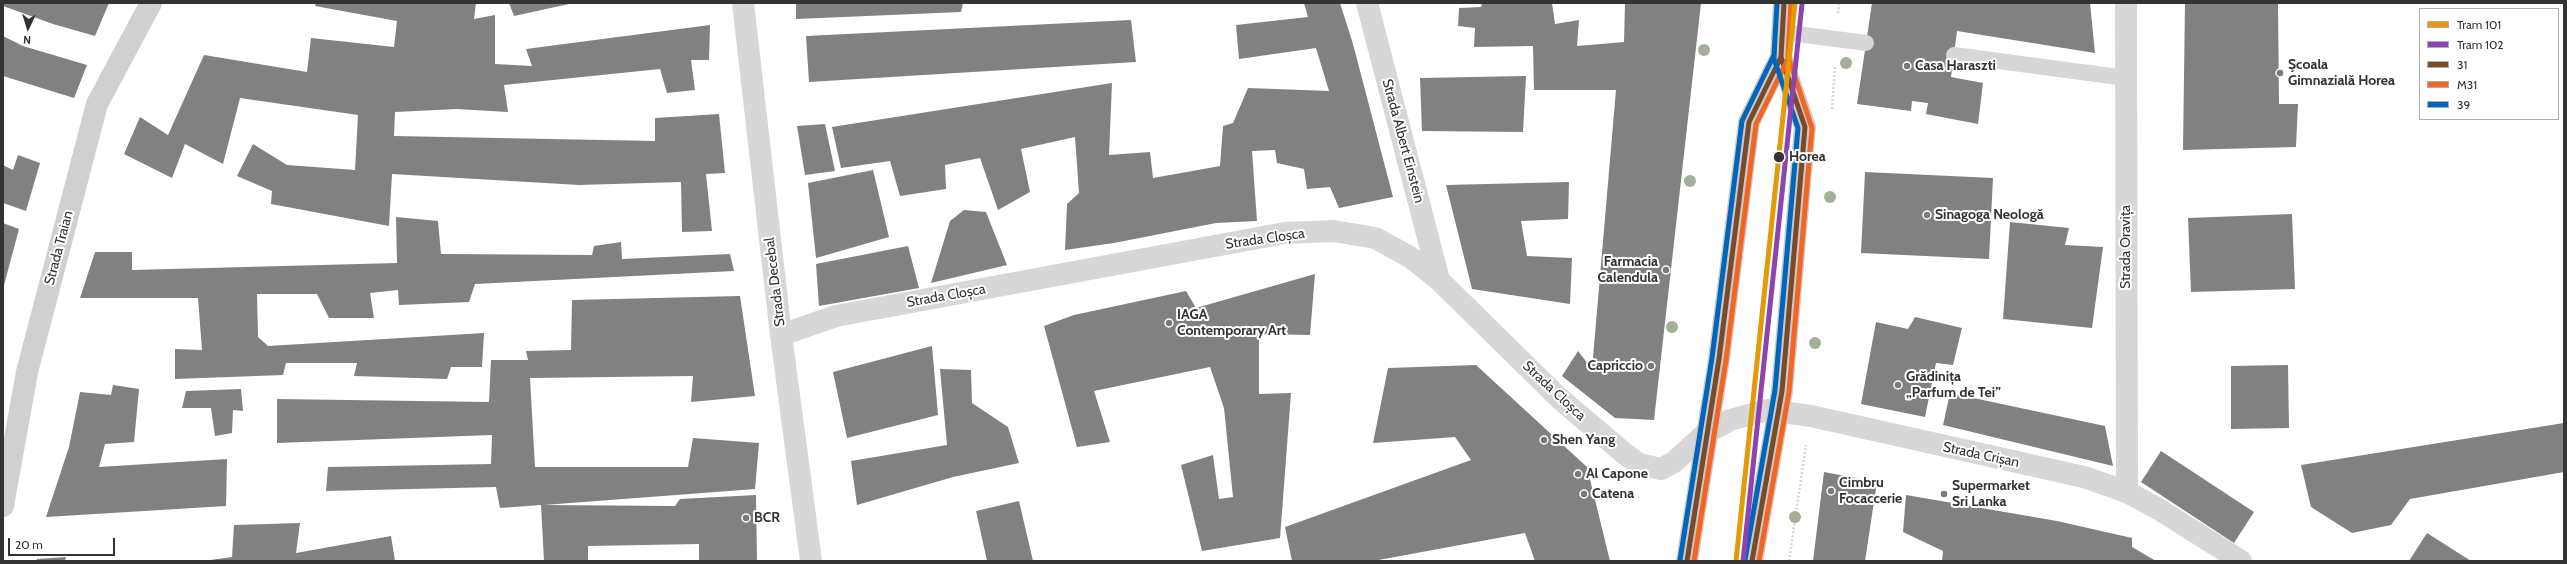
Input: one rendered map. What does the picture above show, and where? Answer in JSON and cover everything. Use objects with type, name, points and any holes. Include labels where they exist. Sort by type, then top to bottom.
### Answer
[{"type":"main road","name":"Strada Traian","points":[[3,506],[27,372],[97,104],[151,3]]},
{"type":"main road","points":[[1752,561],[1779,412],[1805,127],[1781,57],[1784,3]]},
{"type":"main road","points":[[1687,561],[1721,342],[1750,122],[1781,57]]},
{"type":"street","name":"Strada Decebal","points":[[743,3],[782,335],[811,561]]},
{"type":"street","name":"Strada Albert Einstein","points":[[1366,3],[1440,280]]},
{"type":"street","name":"Strada Oravița","points":[[2126,3],[2127,492]]},
{"type":"street","name":"Strada Cloșca","points":[[782,335],[836,316],[1285,233],[1334,231],[1375,238],[1410,257],[1440,280],[1559,398],[1639,464],[1661,469],[1674,462],[1706,433]]},
{"type":"street","name":"Strada Crișan","points":[[1706,433],[1748,414],[1767,410],[1811,416],[2084,477],[2127,492],[2192,528],[2240,561]]},
{"type":"lane","points":[[1782,32],[1866,43]]},
{"type":"lane","points":[[1954,55],[2126,78]]},
{"type":"building","points":[[3,3],[109,3],[95,36],[53,24],[3,6]]},
{"type":"building","points":[[316,3],[476,3],[474,19],[495,15],[495,64],[532,66],[526,49],[710,25],[709,60],[691,60],[695,90],[667,93],[660,69],[504,85],[508,112],[457,109],[395,112],[394,136],[655,141],[655,118],[719,114],[725,173],[706,174],[712,231],[682,232],[681,182],[579,185],[392,174],[389,226],[271,204],[272,191],[237,176],[253,144],[287,165],[355,170],[358,115],[240,98],[223,164],[185,144],[172,178],[124,154],[140,117],[168,135],[204,55],[307,72],[311,38],[394,47],[397,21],[315,6]]},
{"type":"building","points":[[509,3],[569,3],[569,4],[514,16]]},
{"type":"building","points":[[796,3],[963,3],[961,12],[796,19]]},
{"type":"building","points":[[1304,3],[1340,3],[1353,44],[1393,197],[1339,208],[1330,187],[1307,189],[1304,169],[1277,163],[1275,150],[1252,151],[1257,221],[1216,223],[1114,243],[1065,250],[1067,204],[1079,193],[1075,137],[1021,149],[1030,192],[998,210],[980,158],[945,165],[946,189],[900,196],[890,161],[841,168],[832,127],[1112,83],[1109,155],[1150,152],[1153,178],[1220,166],[1223,126],[1233,123],[1248,88],[1329,91],[1316,48],[1239,59],[1236,25],[1308,17]]},
{"type":"building","points":[[1482,3],[1552,3],[1555,24],[1579,20],[1577,46],[1624,42],[1625,3],[1701,3],[1654,420],[1615,418],[1562,376],[1578,351],[1592,369],[1616,90],[1534,90],[1533,46],[1474,47],[1475,28],[1458,26],[1459,8],[1481,7]]},
{"type":"building","name":"Casa Haraszti","points":[[1872,3],[2090,3],[2095,53],[1957,31],[1951,77],[1983,83],[1978,124],[1926,114],[1928,103],[1912,101],[1911,111],[1857,104]]},
{"type":"building","points":[[2185,3],[2278,3],[2279,104],[2298,104],[2296,147],[2183,150]]},
{"type":"building","points":[[1131,20],[1136,62],[809,82],[806,36]]},
{"type":"building","points":[[3,36],[23,46],[87,65],[74,98],[3,76]]},
{"type":"building","points":[[1526,76],[1523,132],[1422,131],[1420,78]]},
{"type":"building","points":[[825,124],[835,171],[805,175],[797,126]]},
{"type":"building","points":[[18,155],[40,163],[26,211],[3,203],[3,165],[13,170]]},
{"type":"building","points":[[873,170],[889,237],[816,258],[808,183]]},
{"type":"building","name":"Sinagoga Neologă","points":[[1865,172],[1993,178],[1989,259],[1861,253]]},
{"type":"building","points":[[1569,182],[1568,219],[1521,221],[1527,256],[1572,258],[1570,304],[1472,289],[1446,185]]},
{"type":"building","points":[[964,210],[986,212],[1007,265],[931,283],[950,221]]},
{"type":"building","points":[[2292,214],[2295,289],[2191,292],[2188,218]]},
{"type":"building","points":[[396,217],[438,221],[441,254],[592,255],[594,246],[621,242],[622,259],[730,254],[734,271],[475,284],[469,302],[399,305],[398,290],[370,293],[374,318],[329,318],[317,294],[257,294],[258,337],[268,346],[484,333],[482,367],[451,367],[447,379],[354,376],[357,363],[286,363],[283,375],[175,379],[175,349],[202,350],[198,298],[80,298],[95,252],[132,252],[132,270],[397,263]]},
{"type":"building","points":[[2010,222],[2069,228],[2065,245],[2103,247],[2092,328],[2003,319]]},
{"type":"building","points":[[3,223],[19,229],[3,289]]},
{"type":"building","points":[[908,246],[919,288],[819,306],[816,264]]},
{"type":"building","points":[[1315,274],[1310,335],[1259,334],[1259,394],[1291,393],[1280,538],[1202,551],[1181,465],[1213,455],[1219,499],[1233,497],[1224,408],[1210,367],[1094,391],[1110,442],[1077,447],[1044,326],[1074,315],[1186,291],[1196,308]]},
{"type":"building","points":[[740,296],[755,396],[691,402],[693,376],[530,378],[535,467],[688,467],[693,438],[759,443],[755,489],[544,505],[675,506],[680,499],[756,495],[757,561],[699,561],[699,544],[588,546],[588,561],[544,561],[541,505],[500,508],[496,487],[326,491],[328,467],[491,464],[492,435],[277,443],[277,399],[489,402],[491,360],[528,360],[526,351],[571,350],[572,300]]},
{"type":"building","name":"Grădinița „Parfum de Tei”","points":[[1915,317],[1962,328],[1953,365],[1936,363],[1925,417],[1861,404],[1876,322],[1908,329]]},
{"type":"building","points":[[932,346],[938,415],[847,438],[833,372]]},
{"type":"building","points":[[1476,365],[1587,467],[1610,561],[1535,561],[1525,533],[1373,561],[1292,561],[1285,527],[1471,460],[1455,437],[1373,443],[1388,368]]},
{"type":"building","points":[[2288,365],[2289,428],[2231,429],[2231,366]]},
{"type":"building","points":[[940,369],[971,370],[972,403],[1008,427],[1019,463],[953,477],[857,505],[851,461],[947,445]]},
{"type":"building","points":[[113,385],[139,389],[134,442],[105,444],[99,467],[227,459],[226,506],[46,517],[69,447],[80,392],[111,395]]},
{"type":"building","points":[[241,389],[243,411],[233,410],[232,433],[215,436],[211,408],[182,408],[186,391]]},
{"type":"building","points":[[1950,393],[2105,426],[2113,466],[1943,425]]},
{"type":"building","points":[[2564,423],[2564,472],[2410,499],[2391,525],[2352,533],[2311,507],[2301,465]]},
{"type":"building","points":[[2161,451],[2254,512],[2234,543],[2141,482]]},
{"type":"building","points":[[1824,472],[1877,482],[1865,561],[1813,561]]},
{"type":"building","points":[[1906,495],[2057,521],[2132,538],[2132,547],[2156,561],[1942,561],[1943,551],[1903,532]]},
{"type":"building","points":[[1019,501],[1033,561],[987,561],[976,511]]},
{"type":"building","points":[[300,523],[296,553],[391,536],[395,561],[203,561],[232,557],[234,525]]},
{"type":"building","points":[[2427,533],[2471,561],[2409,561]]},
{"type":"building","points":[[66,557],[65,561],[36,561],[37,559]]},
{"type":"tram line","name":"101","points":[[1736,561],[1795,3]]},
{"type":"tram line","name":"102","points":[[1743,561],[1802,4]]},
{"type":"transit line","name":"39","points":[[1680,560],[1712,358],[1742,121],[1774,55],[1777,3]]},
{"type":"transit line","name":"31","points":[[1687,561],[1719,359],[1749,122],[1781,57],[1784,3]]},
{"type":"transit line","name":"M31","points":[[1694,561],[1726,360],[1756,124],[1788,59],[1791,3]]},
{"type":"transit line","name":"39","points":[[1745,560],[1775,390],[1798,128],[1774,59],[1775,37]]},
{"type":"transit line","name":"31","points":[[1752,561],[1782,391],[1805,127],[1781,57],[1782,37]]},
{"type":"transit line","name":"M31","points":[[1759,561],[1789,392],[1812,128],[1788,56],[1789,37]]},
{"type":"place","name":"Casa Haraszti","points":[[1907,66]]},
{"type":"place","name":"Şcoala Gimnazială Horea","points":[[2280,73]]},
{"type":"place","name":"Horea","points":[[1779,157]]},
{"type":"place","name":"Sinagoga Neologă","points":[[1927,215]]},
{"type":"place","name":"Farmacia Calendula","points":[[1666,270]]},
{"type":"place","name":"IAGA Contemporary Art","points":[[1169,323]]},
{"type":"place","name":"Capriccio","points":[[1651,366]]},
{"type":"place","name":"Grădinița „Parfum de Tei”","points":[[1898,385]]},
{"type":"place","name":"Shen Yang","points":[[1544,440]]},
{"type":"place","name":"Al Capone","points":[[1578,474]]},
{"type":"place","name":"Cimbru Focaccerie","points":[[1831,491]]},
{"type":"place","name":"Catena","points":[[1584,494]]},
{"type":"place","name":"Supermarket Sri Lanka","points":[[1944,494]]},
{"type":"place","name":"BCR","points":[[746,518]]}]
